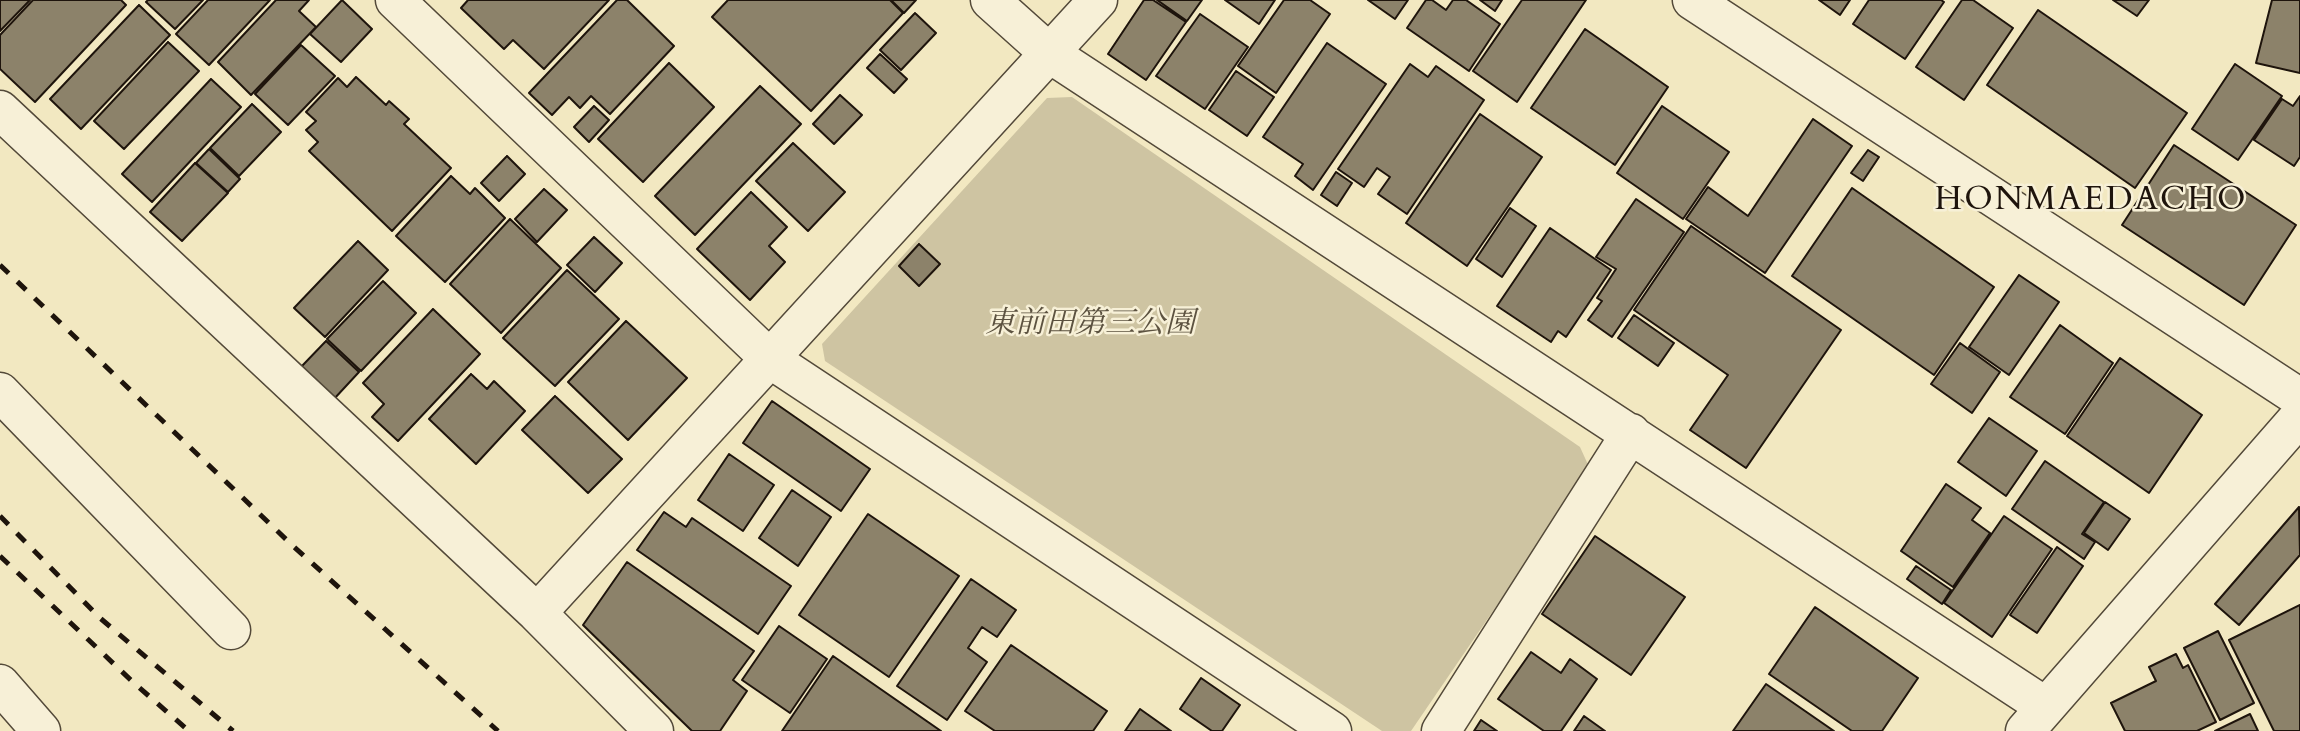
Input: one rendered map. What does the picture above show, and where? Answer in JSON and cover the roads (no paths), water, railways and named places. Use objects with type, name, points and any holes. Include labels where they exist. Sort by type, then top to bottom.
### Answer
[{"type":"street","points":[[395,0],[770,359],[1332,731]]},
{"type":"street","points":[[990,0],[1049,53],[1631,433],[2040,721],[2300,416]]},
{"type":"street","points":[[537,612],[1098,0]]},
{"type":"street","points":[[1692,0],[2300,398]]},
{"type":"street","points":[[0,110],[537,612],[654,731]]},
{"type":"street","points":[[0,392],[231,630]]},
{"type":"street","points":[[1441,731],[1631,433]]},
{"type":"street","points":[[0,684],[41,731]]},
{"type":"railway","points":[[0,265],[293,546],[498,731]]},
{"type":"railway","points":[[0,516],[100,618],[233,731]]},
{"type":"railway","points":[[0,556],[134,683],[189,731]]},
{"type":"district","name":"HONMAEDACHO","points":[[2091,201]]},
{"type":"park label","name":"東前田第三公園","points":[[1090,325]]}]
